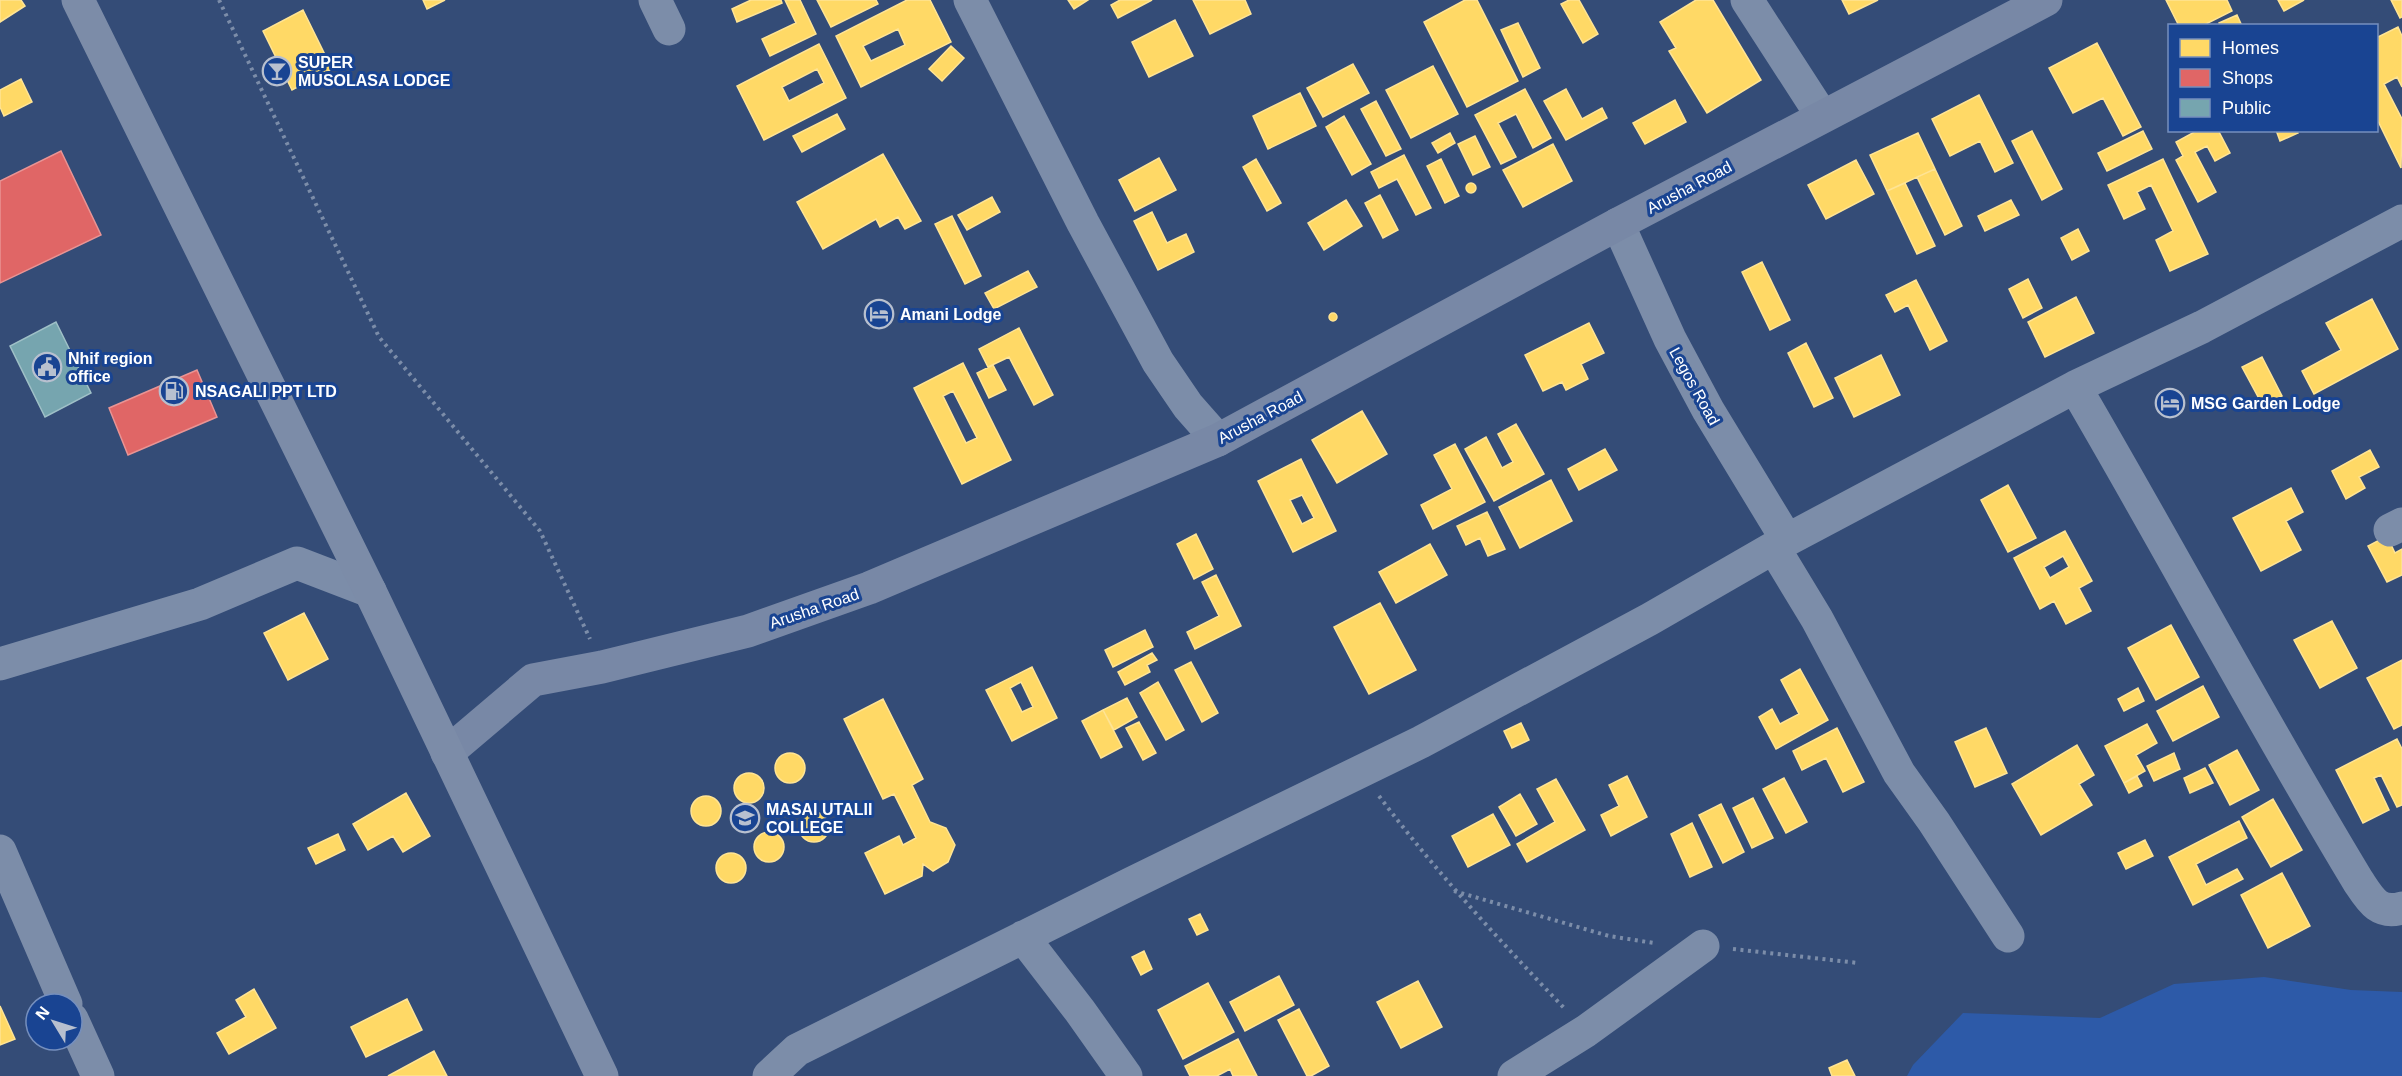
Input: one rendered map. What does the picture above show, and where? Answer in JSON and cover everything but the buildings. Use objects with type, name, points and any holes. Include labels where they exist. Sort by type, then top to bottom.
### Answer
[{"type":"highway","points":[[78,0],[369,591],[602,1076]]},
{"type":"main road","name":"Arusha Road","points":[[447,753],[532,680],[602,667],[747,631],[869,588],[1218,440],[1618,224],[2046,0]]},
{"type":"street","points":[[655,0],[669,29]]},
{"type":"street","points":[[970,0],[1083,223],[1158,362],[1188,406],[1218,440]]},
{"type":"street","points":[[1747,0],[1822,116]]},
{"type":"street","name":"Legos Road","points":[[1618,224],[1675,350],[1780,544],[1899,773],[1934,822],[2008,936]]},
{"type":"street","points":[[769,1076],[797,1050],[1421,742],[1650,619],[1780,544],[2075,387],[2202,327],[2400,228]]},
{"type":"street","points":[[2075,387],[2231,659],[2290,769],[2358,881],[2370,899],[2381,909],[2392,911],[2402,908]]},
{"type":"street","points":[[0,664],[200,604],[297,563],[369,591]]},
{"type":"street","points":[[0,851],[61,992]]},
{"type":"street","points":[[1023,938],[1080,1011],[1126,1076]]},
{"type":"street","points":[[1514,1076],[1586,1031],[1703,946]]},
{"type":"street","points":[[84,1045],[98,1076]]},
{"type":"path","points":[[219,0],[379,337],[540,531],[602,667]]},
{"type":"path","points":[[1361,771],[1412,840],[1454,891],[1586,1031]]},
{"type":"path","points":[[1454,891],[1609,936],[1858,963]]},
{"type":"shaded area","points":[[2264,977],[2351,990],[2402,992],[2402,1076],[1907,1076],[1913,1065],[1963,1013],[2100,1018],[2174,984]]},
{"type":"place","name":"SUPER MUSOLASA LODGE","points":[[277,71]]},
{"type":"place","name":"Amani Lodge","points":[[879,314]]},
{"type":"place","name":"Nhif region office","points":[[47,367]]},
{"type":"place","name":"NSAGALI PPT LTD","points":[[174,391]]},
{"type":"place","name":"MSG Garden Lodge","points":[[2170,403]]},
{"type":"place","name":"MASAI UTALII COLLEGE","points":[[745,818]]}]
